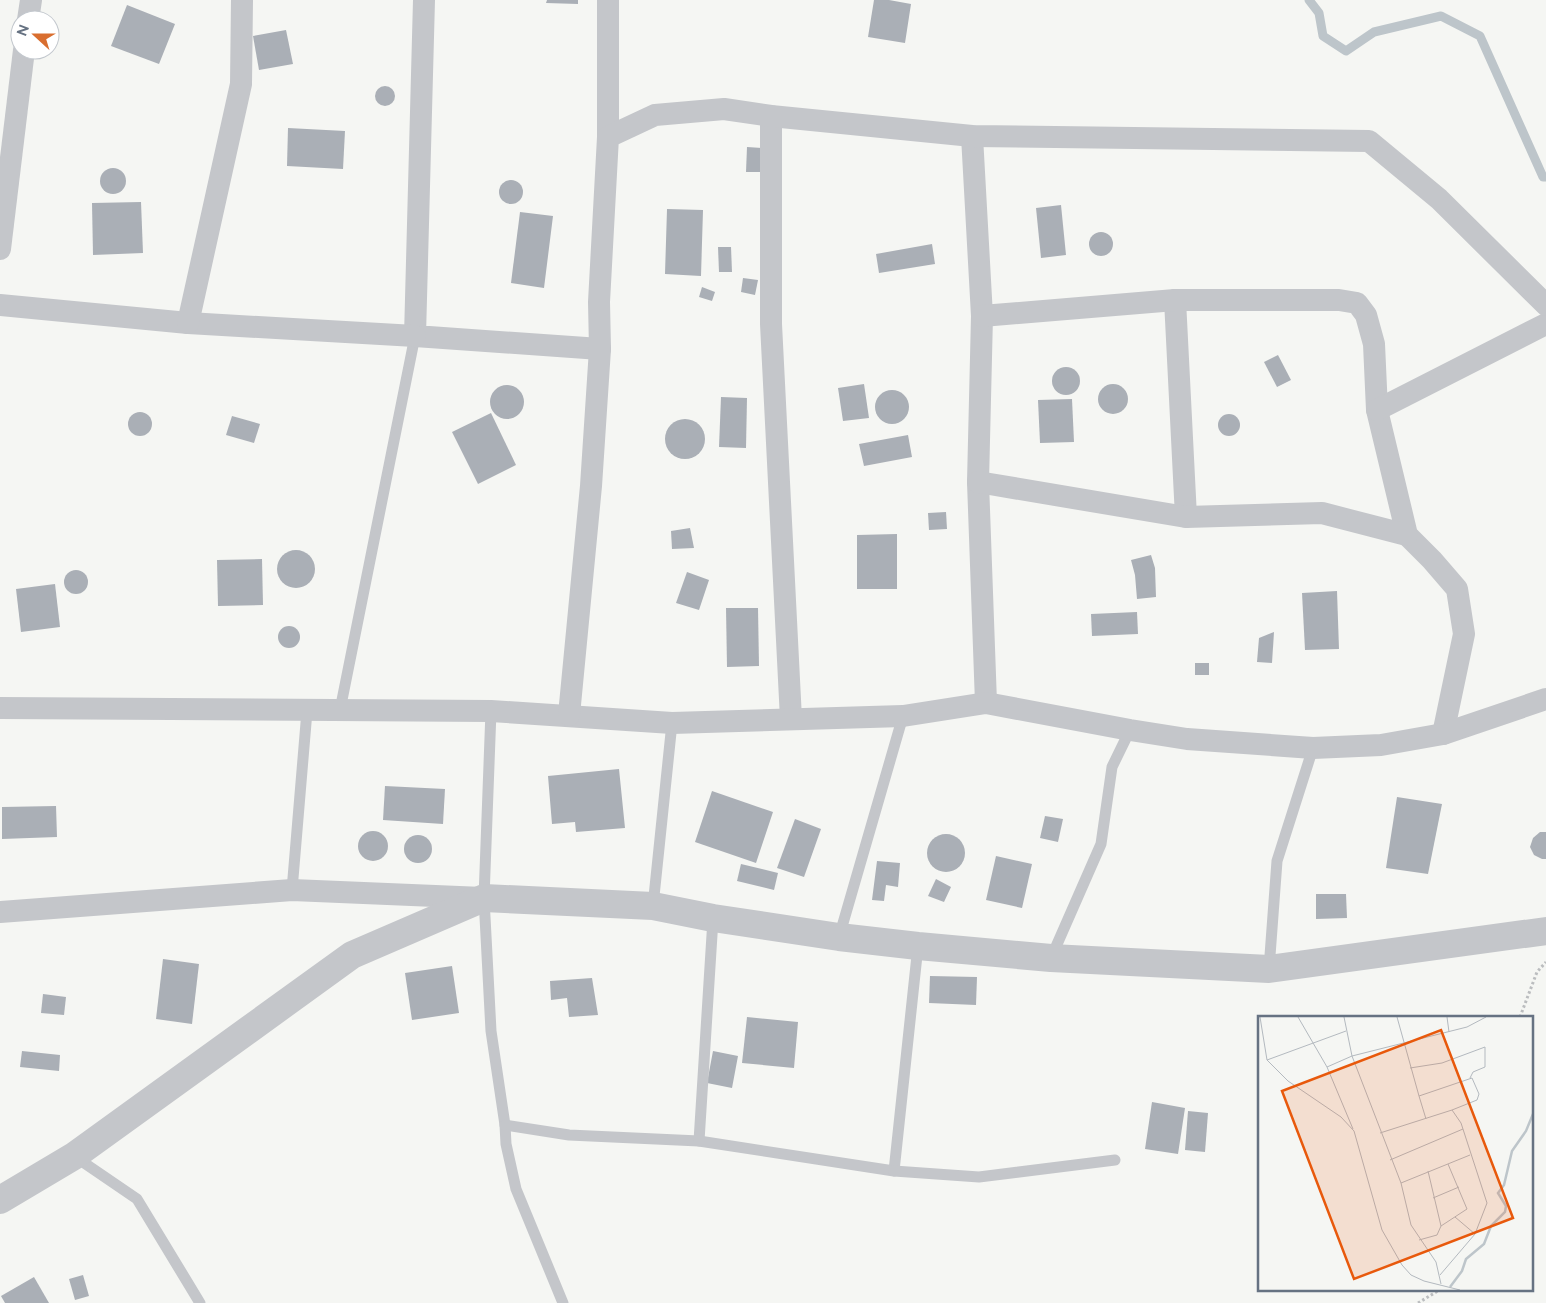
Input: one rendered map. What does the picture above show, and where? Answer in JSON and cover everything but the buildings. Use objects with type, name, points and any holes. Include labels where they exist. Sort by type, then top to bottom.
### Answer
[{"type":"street","points":[[188,323],[241,84],[242,0]]},
{"type":"street","points":[[416,336],[424,0]]},
{"type":"street","points":[[569,715],[591,486],[600,349],[599,302],[608,137],[608,0]]},
{"type":"street","points":[[0,249],[23,60]]},
{"type":"street","points":[[608,137],[655,115],[724,109],[771,116],[972,136],[1369,141],[1439,200],[1546,305]]},
{"type":"street","points":[[771,116],[772,324],[791,719]]},
{"type":"street","points":[[972,136],[982,316],[978,482],[986,703]]},
{"type":"street","points":[[982,316],[1175,300],[1339,300],[1357,304],[1366,315],[1374,344],[1377,410],[1406,535]]},
{"type":"street","points":[[1175,300],[1186,516]]},
{"type":"street","points":[[0,306],[188,323],[600,349]]},
{"type":"street","points":[[1377,410],[1546,324]]},
{"type":"street","points":[[978,482],[1186,516],[1322,513],[1406,535],[1432,560],[1457,589],[1464,634],[1443,734]]},
{"type":"street","points":[[0,708],[491,711],[672,723],[903,716],[986,703],[1187,739],[1313,748],[1381,744],[1443,734],[1546,698]]},
{"type":"street","points":[[0,912],[292,890],[484,898],[653,906],[713,918],[839,937],[918,946],[1051,958],[1269,969],[1546,931]]},
{"type":"street","points":[[0,1200],[74,1156],[352,955],[484,898]]},
{"type":"lane","points":[[340,710],[416,336]]},
{"type":"lane","points":[[292,890],[307,711]]},
{"type":"lane","points":[[491,711],[484,898],[491,1031],[505,1125],[506,1144],[516,1189],[563,1303]]},
{"type":"lane","points":[[839,937],[903,716]]},
{"type":"lane","points":[[653,906],[672,723]]},
{"type":"lane","points":[[1051,958],[1101,844],[1112,767],[1130,730]]},
{"type":"lane","points":[[1269,969],[1277,861],[1313,748]]},
{"type":"lane","points":[[699,1141],[713,918]]},
{"type":"lane","points":[[894,1172],[918,946]]},
{"type":"lane","points":[[505,1125],[570,1135],[699,1141],[894,1172],[979,1177],[1115,1160]]},
{"type":"lane","points":[[74,1156],[137,1199],[200,1303]]},
{"type":"path","points":[[1520,1016],[1537,972],[1546,962]]},
{"type":"path","points":[[1418,1303],[1439,1290]]},
{"type":"waterway","points":[[1309,0],[1319,13],[1323,36],[1346,51],[1374,32],[1441,16],[1480,36],[1543,177],[1546,177]]}]
